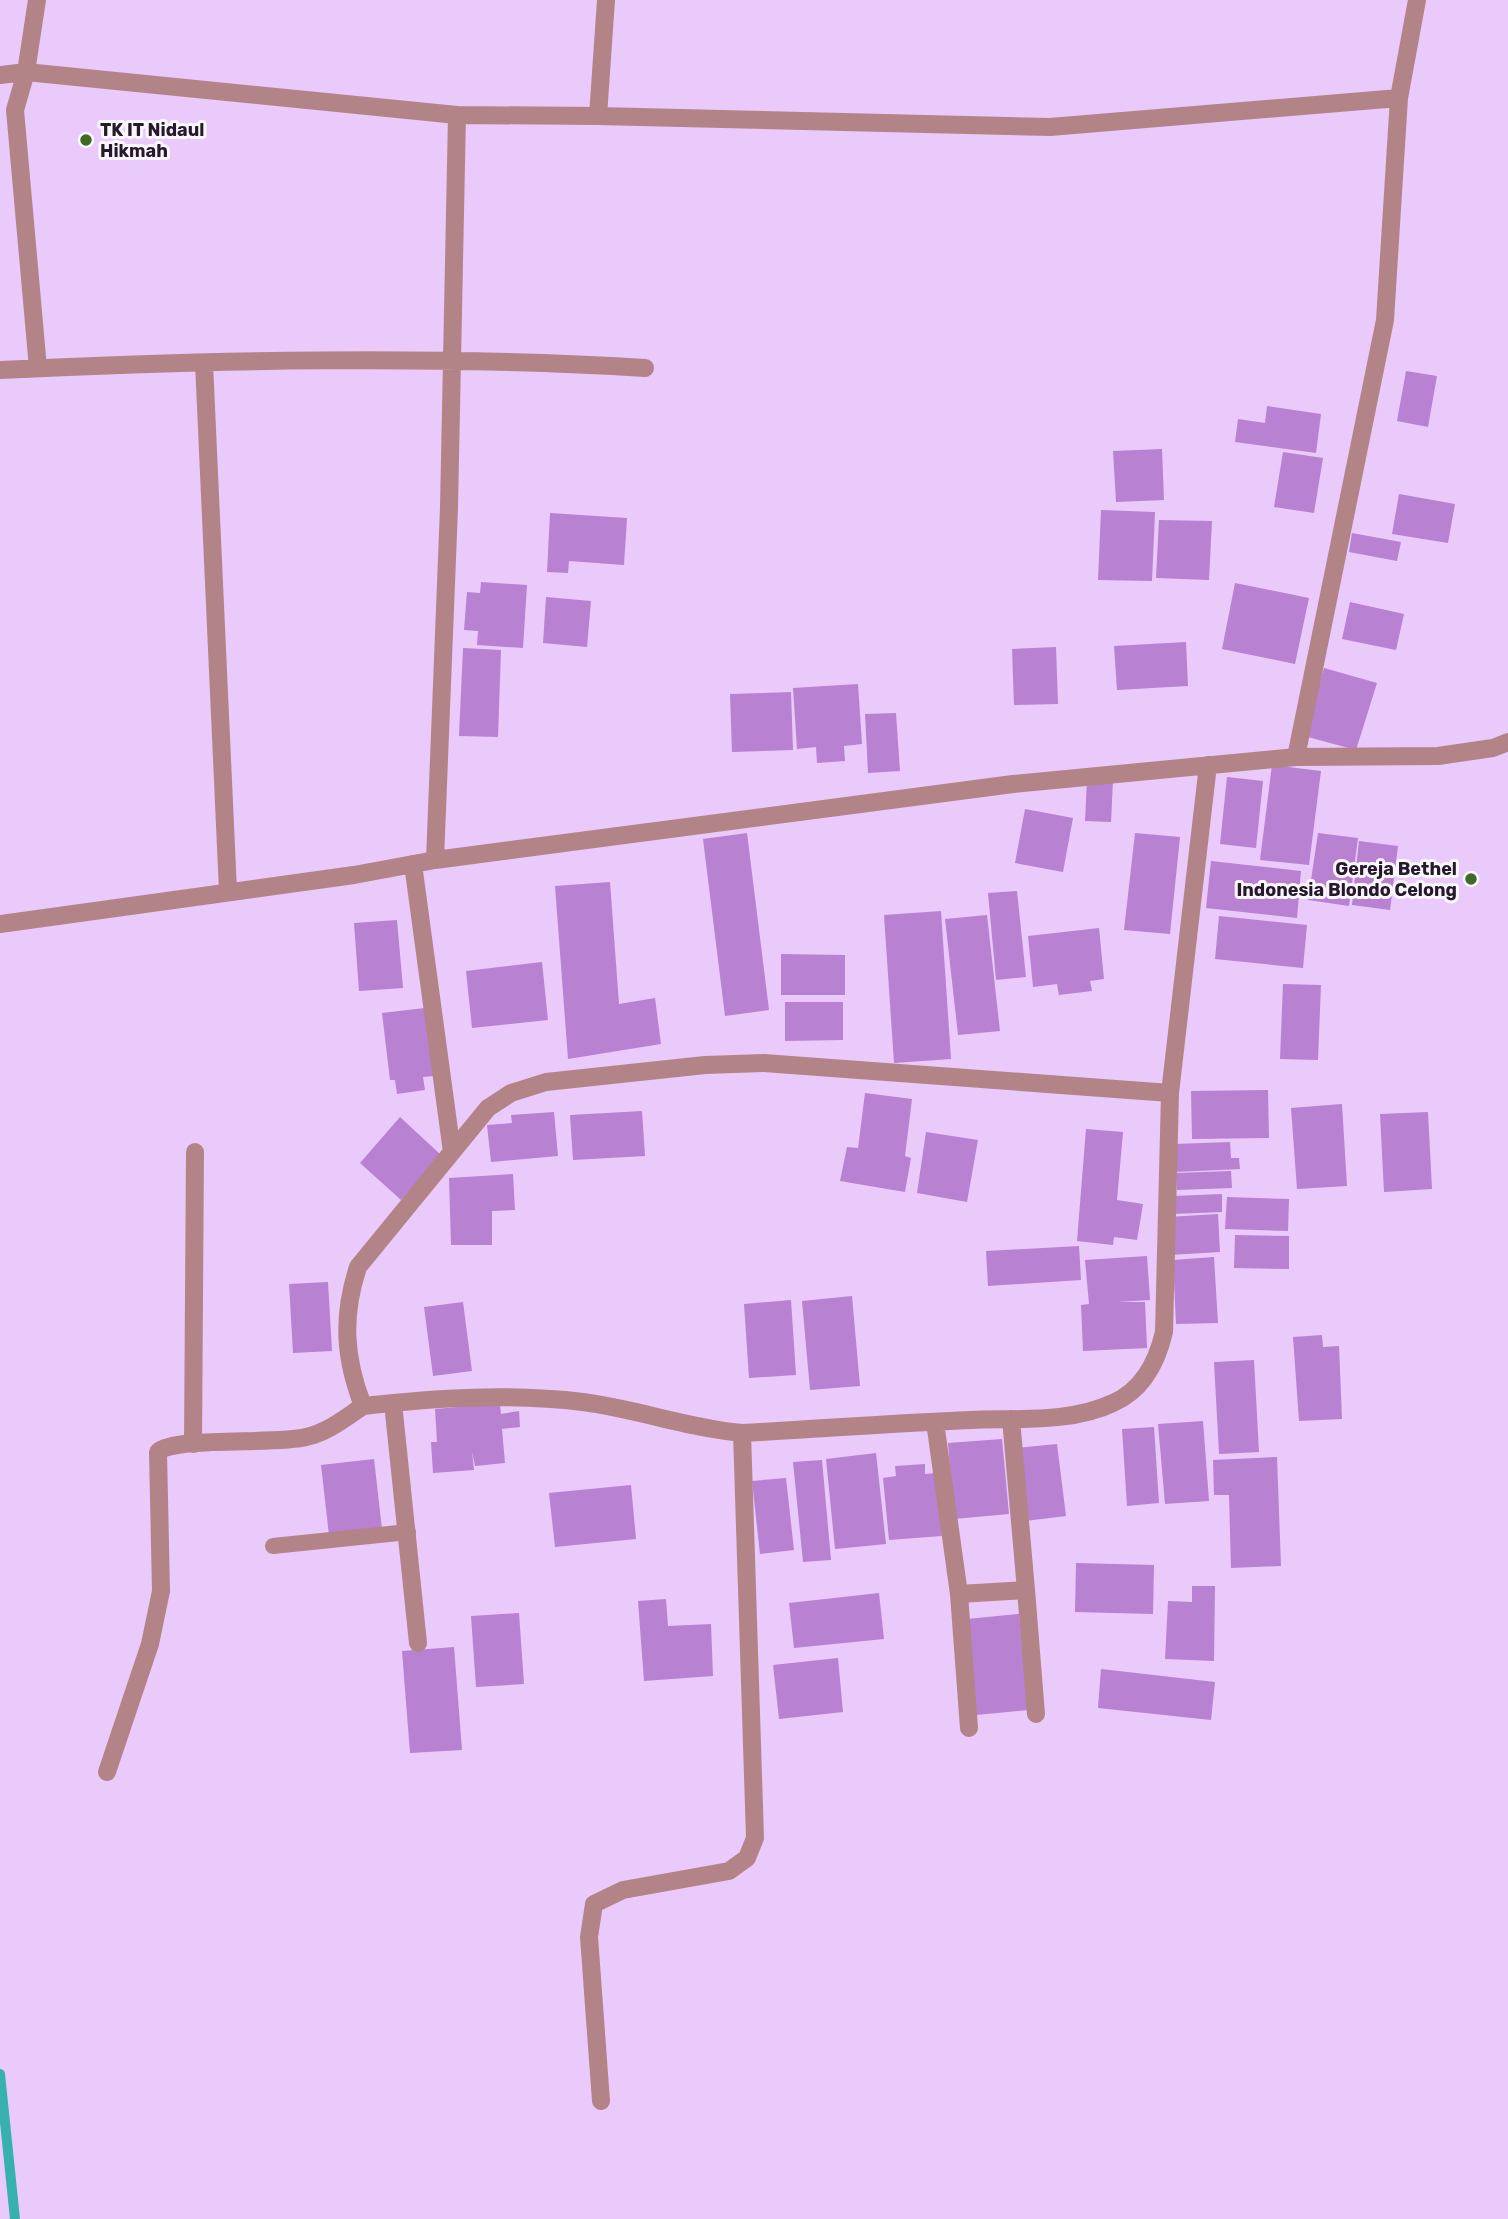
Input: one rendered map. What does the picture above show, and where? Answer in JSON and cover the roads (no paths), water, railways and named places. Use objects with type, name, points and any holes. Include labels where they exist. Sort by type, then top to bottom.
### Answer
[{"type":"street","points":[[37,0],[26,72],[15,110],[38,368]]},
{"type":"street","points":[[598,116],[606,0]]},
{"type":"street","points":[[1296,757],[1385,320],[1399,98],[1417,0]]},
{"type":"street","points":[[0,75],[26,72],[457,115],[1050,127],[1399,98]]},
{"type":"street","points":[[435,860],[452,362],[457,115]]},
{"type":"street","points":[[0,370],[204,363],[452,362],[645,368]]},
{"type":"street","points":[[204,363],[228,891]]},
{"type":"street","points":[[0,924],[435,860],[1013,784],[1296,757],[1438,756],[1493,748],[1508,743]]},
{"type":"street","points":[[107,1772],[150,1644],[161,1591],[158,1452],[164,1447],[306,1437],[340,1422],[363,1406],[446,1397],[500,1397],[584,1403],[702,1429],[742,1433],[1011,1419],[1087,1412],[1115,1403],[1141,1384],[1158,1357],[1164,1332],[1170,1093],[1208,765]]},
{"type":"street","points":[[413,864],[452,1152]]},
{"type":"street","points":[[363,1406],[353,1380],[345,1328],[348,1298],[358,1267],[488,1108],[511,1093],[545,1082],[705,1065],[764,1063],[1170,1093]]},
{"type":"street","points":[[193,1444],[195,1152]]},
{"type":"street","points":[[393,1402],[418,1643]]},
{"type":"street","points":[[1011,1419],[1036,1714]]},
{"type":"street","points":[[935,1422],[959,1594],[969,1728]]},
{"type":"street","points":[[601,2101],[589,1937],[594,1905],[622,1890],[729,1871],[747,1858],[754,1838],[742,1433]]},
{"type":"street","points":[[959,1594],[1026,1590]]},
{"type":"lane","points":[[273,1546],[408,1532]]},
{"type":"waterway","points":[[0,2074],[15,2219]]},
{"type":"place","name":"TK IT Nidaul Hikmah","points":[[86,140]]},
{"type":"place","name":"Gereja Bethel Indonesia Blondo Celong","points":[[1471,879]]}]
